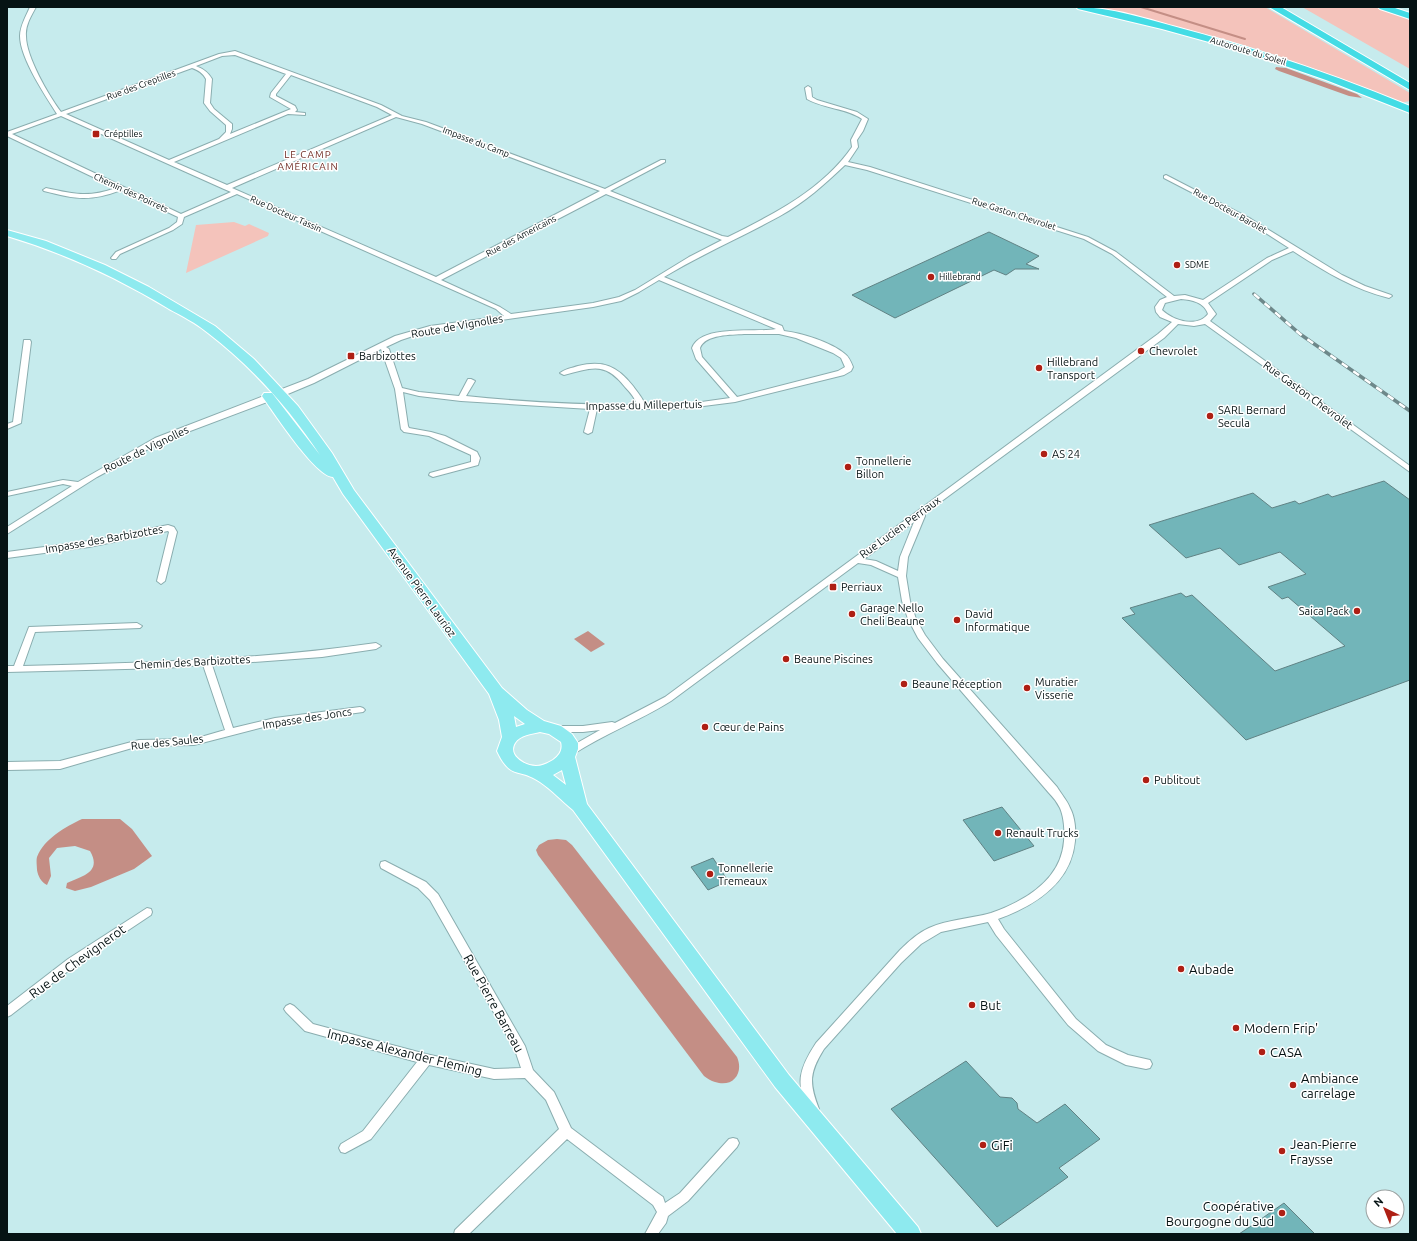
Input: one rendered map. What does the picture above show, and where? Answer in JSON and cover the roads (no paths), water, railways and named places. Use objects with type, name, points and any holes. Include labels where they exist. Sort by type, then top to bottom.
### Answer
[{"type":"highway","name":"Autoroute du Soleil","points":[[1081,7],[1170,28],[1252,52],[1334,80],[1410,110]]},
{"type":"highway","points":[[1274,7],[1410,87]]},
{"type":"highway","points":[[1288,7],[1410,78]]},
{"type":"highway","points":[[1383,7],[1410,16]]},
{"type":"main road","name":"Avenue Pierre Laurioz","points":[[7,233],[42,243],[101,267],[145,289],[192,318],[257,382],[275,396],[325,453],[348,491],[496,692],[521,714],[540,726]]},
{"type":"main road","name":"Avenue Pierre Laurioz","points":[[496,692],[507,720],[510,739]]},
{"type":"main road","points":[[579,806],[568,767],[570,746],[564,734],[556,729],[540,726],[528,728],[518,732],[510,739],[505,750],[509,762],[515,767],[532,772],[551,781],[579,806],[742,1028],[820,1127],[910,1234]]},
{"type":"main road","points":[[532,772],[542,771],[561,764],[568,755]]},
{"type":"street","points":[[7,134],[60,114],[24,47],[24,29],[33,7]]},
{"type":"street","name":"Impasse du Camp","points":[[221,55],[230,52],[239,53],[379,106],[396,115],[424,122],[605,191],[721,238],[729,239]]},
{"type":"street","name":"Rue des Creptilles","points":[[60,114],[221,55]]},
{"type":"street","points":[[192,66],[203,70],[208,76],[209,79],[206,102],[209,108],[229,124],[229,133],[221,140]]},
{"type":"street","points":[[169,162],[290,113],[294,110],[293,107],[273,97],[273,94],[290,73]]},
{"type":"street","name":"Route de Vignolles","points":[[7,531],[78,484],[158,440],[275,396],[318,378],[380,346],[408,334],[424,330],[593,305],[626,297],[660,278],[691,258],[769,220],[788,209],[826,180],[843,164],[855,147],[854,140],[865,119],[856,114],[824,106],[812,100],[809,98],[808,88]]},
{"type":"street","points":[[290,113],[303,114]]},
{"type":"street","name":"Rue Docteur Tassin","points":[[60,114],[436,280],[498,308],[510,317]]},
{"type":"street","points":[[226,188],[396,115]]},
{"type":"street","name":"Chemin des Poirrets","points":[[7,134],[181,216],[180,223],[171,229],[124,251],[114,258]]},
{"type":"street","name":"Rue des Americains","points":[[436,280],[663,161]]},
{"type":"street","name":"Rue Gaston Chevrolet","points":[[843,164],[868,168],[1086,238],[1114,253],[1173,298]]},
{"type":"street","name":"Rue Docteur Barolet","points":[[1166,176],[1249,220],[1346,281],[1369,291],[1389,296]]},
{"type":"street","points":[[46,190],[84,198],[96,197],[120,188]]},
{"type":"street","points":[[181,216],[236,192]]},
{"type":"street","points":[[1203,303],[1216,296],[1265,260],[1294,248]]},
{"type":"street","points":[[660,278],[778,328],[781,332]]},
{"type":"street","points":[[1188,298],[1203,303],[1208,306],[1212,314],[1206,321],[1192,324],[1176,322],[1162,315],[1158,311],[1158,306],[1166,299],[1188,298]]},
{"type":"street","name":"Rue Gaston Chevrolet","points":[[1206,321],[1410,470]]},
{"type":"street","name":"Rue Lucien Perriaux","points":[[568,755],[590,739],[649,711],[668,699],[1162,336],[1176,322]]},
{"type":"street","points":[[736,400],[699,357],[696,348],[699,342],[709,337],[725,334],[781,332]]},
{"type":"street","name":"Impasse du Millepertuis","points":[[398,389],[419,394],[461,399],[594,407],[680,407],[736,400],[842,373],[848,369],[849,367],[845,358],[841,354],[800,337],[781,332]]},
{"type":"street","points":[[7,427],[17,423],[27,342]]},
{"type":"street","points":[[380,346],[385,349],[398,389],[404,427],[407,430],[431,434],[442,438],[474,454],[476,458],[474,463],[433,475]]},
{"type":"street","points":[[564,373],[576,369],[599,366],[611,369],[640,401],[642,407]]},
{"type":"street","points":[[461,399],[471,380]]},
{"type":"street","points":[[588,432],[594,407]]},
{"type":"street","points":[[7,494],[63,482],[78,484]]},
{"type":"street","points":[[820,1127],[807,1094],[805,1078],[811,1060],[820,1046],[913,944],[932,931],[991,917],[1037,896],[1052,883],[1062,871],[1071,845],[1067,812],[1053,790],[940,661],[921,636],[912,619],[906,601],[902,576],[904,557],[910,540],[922,516],[918,514]]},
{"type":"street","name":"Impasse des Barbizottes","points":[[7,555],[89,544],[168,528],[173,532],[161,581]]},
{"type":"street","points":[[856,560],[873,564],[902,576]]},
{"type":"street","points":[[12,669],[32,630],[137,626]]},
{"type":"street","name":"Chemin des Barbizottes","points":[[12,669],[165,665],[322,654],[376,646]]},
{"type":"street","points":[[206,662],[230,732]]},
{"type":"street","name":"Impasse des Joncs","points":[[230,732],[275,721],[360,710]]},
{"type":"street","name":"Rue Lucien Perriaux","points":[[556,729],[583,729],[619,724]]},
{"type":"street","name":"Rue des Saules","points":[[7,766],[60,765],[139,743],[194,742],[230,732]]},
{"type":"street","name":"Rue Pierre Barreau","points":[[385,865],[422,885],[434,897],[521,1048],[528,1073],[550,1096],[566,1131],[658,1201],[663,1212]]},
{"type":"street","name":"Rue de Chevignerot","points":[[7,1012],[72,962],[147,912]]},
{"type":"street","points":[[991,917],[1000,932],[1072,1022],[1102,1048],[1126,1060],[1146,1064]]},
{"type":"street","name":"Impasse Alexander Fleming","points":[[290,1009],[309,1028],[494,1074],[528,1073]]},
{"type":"street","points":[[345,1148],[367,1135],[426,1058]]},
{"type":"street","points":[[460,1234],[566,1131]]},
{"type":"street","points":[[652,1234],[661,1220],[663,1212],[684,1197],[733,1143]]},
{"type":"waterway","points":[[1141,7],[1245,39]]},
{"type":"railway","points":[[1254,294],[1300,334],[1410,411]]},
{"type":"place","name":"Créptilles","points":[[96,134]]},
{"type":"place","name":"SDME","points":[[1177,265]]},
{"type":"place","name":"Hillebrand","points":[[931,277]]},
{"type":"place","name":"Chevrolet","points":[[1141,351]]},
{"type":"place","name":"Barbizottes","points":[[351,356]]},
{"type":"place","name":"Hillebrand Transport","points":[[1039,368]]},
{"type":"place","name":"SARL Bernard Secula","points":[[1210,416]]},
{"type":"place","name":"AS 24","points":[[1044,454]]},
{"type":"place","name":"Tonnellerie Billon","points":[[848,467]]},
{"type":"place","name":"Perriaux","points":[[833,587]]},
{"type":"place","name":"Saica Pack","points":[[1357,611]]},
{"type":"place","name":"Garage Nello Cheli Beaune","points":[[852,614]]},
{"type":"place","name":"David Informatique","points":[[957,620]]},
{"type":"place","name":"Beaune Piscines","points":[[786,659]]},
{"type":"place","name":"Beaune Réception","points":[[904,684]]},
{"type":"place","name":"Muratier Visserie","points":[[1027,688]]},
{"type":"place","name":"Cœur de Pains","points":[[705,727]]},
{"type":"place","name":"Publitout","points":[[1146,780]]},
{"type":"place","name":"Renault Trucks","points":[[998,833]]},
{"type":"place","name":"Tonnellerie Tremeaux","points":[[710,874]]},
{"type":"place","name":"Aubade","points":[[1181,969]]},
{"type":"place","name":"But","points":[[972,1005]]},
{"type":"place","name":"Modern Frip'","points":[[1236,1028]]},
{"type":"place","name":"CASA","points":[[1262,1052]]},
{"type":"place","name":"Ambiance carrelage","points":[[1293,1085]]},
{"type":"place","name":"GiFi","points":[[983,1145]]},
{"type":"place","name":"Jean-Pierre Fraysse","points":[[1282,1151]]},
{"type":"place","name":"Coopérative Bourgogne du Sud","points":[[1282,1213]]},
{"type":"district","name":"LE CAMP AMÉRICAIN","points":[[308,160]]}]
